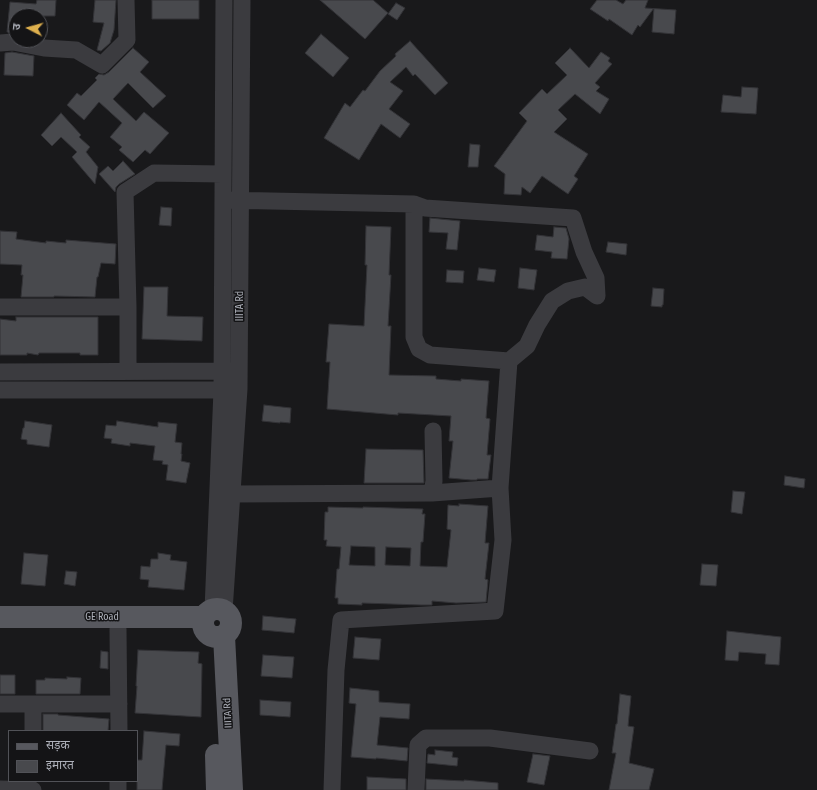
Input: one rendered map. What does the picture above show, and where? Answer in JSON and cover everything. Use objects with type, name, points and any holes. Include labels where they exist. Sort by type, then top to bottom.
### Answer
[{"type":"main road","name":"GE Road","points":[[0,617],[213,623]]},
{"type":"main road","name":"GE Road","points":[[0,629],[118,629],[213,623]]},
{"type":"main road","name":"IIITA Rd","points":[[213,623],[217,790]]},
{"type":"main road","name":"IIITA Rd","points":[[213,623],[232,790]]},
{"type":"street","points":[[0,43],[13,42],[44,48],[76,50],[102,65],[127,40],[126,0]]},
{"type":"street","name":"IIITA Rd","points":[[213,623],[222,390],[224,0]]},
{"type":"street","name":"IIITA Rd","points":[[213,623],[232,494],[239,390],[242,0]]},
{"type":"street","points":[[128,372],[125,192],[154,173],[223,174]]},
{"type":"street","points":[[223,200],[414,204],[425,208],[573,218],[584,252],[596,278],[597,296],[585,287],[568,291],[552,301],[537,325],[527,346],[509,361],[430,355],[419,349],[414,337],[414,204]]},
{"type":"street","points":[[0,306],[128,306]]},
{"type":"street","points":[[332,790],[336,670],[341,620],[495,612],[503,540],[500,488],[509,361]]},
{"type":"street","points":[[0,372],[239,371]]},
{"type":"street","points":[[0,390],[239,390]]},
{"type":"street","points":[[432,494],[434,481],[433,431]]},
{"type":"street","points":[[232,494],[432,494],[500,488]]},
{"type":"street","points":[[118,629],[119,730]]},
{"type":"street","points":[[0,704],[119,704]]},
{"type":"street","points":[[33,704],[33,730]]},
{"type":"street","points":[[416,790],[418,745],[426,738],[490,738],[590,751]]},
{"type":"street","points":[[0,789],[33,790]]},
{"type":"building","points":[[37,0],[56,0],[55,16],[48,16],[48,8],[9,8],[10,2],[36,4]]},
{"type":"building","points":[[95,0],[116,0],[114,30],[110,43],[101,51],[97,50],[104,23],[93,22]]},
{"type":"building","points":[[152,0],[199,0],[199,19],[152,19]]},
{"type":"building","points":[[320,0],[373,0],[388,13],[365,39]]},
{"type":"building","points":[[597,0],[616,0],[623,4],[626,0],[648,0],[645,8],[654,9],[640,27],[638,25],[632,35],[609,19],[608,21],[590,9]]},
{"type":"building","points":[[396,3],[405,8],[397,20],[388,14]]},
{"type":"building","points":[[654,9],[676,10],[674,34],[652,32]]},
{"type":"building","points":[[321,34],[349,58],[333,77],[305,53]]},
{"type":"building","points":[[410,41],[448,83],[435,95],[415,74],[413,76],[406,67],[390,82],[403,91],[389,109],[410,124],[400,138],[381,124],[359,160],[324,138],[345,103],[350,107],[363,90],[365,91],[380,71],[396,56],[395,54]]},
{"type":"building","points":[[133,48],[149,62],[140,72],[166,96],[153,108],[128,83],[113,99],[136,121],[144,112],[169,133],[150,154],[145,150],[133,162],[119,150],[122,147],[110,137],[122,123],[99,102],[84,120],[67,105],[77,93],[81,96],[97,80],[95,78],[99,74],[104,75],[109,72]]},
{"type":"building","points":[[570,48],[589,68],[601,52],[610,58],[608,61],[612,64],[595,83],[600,87],[596,91],[609,99],[600,114],[575,94],[558,110],[567,119],[554,132],[588,154],[574,176],[578,179],[568,194],[542,176],[530,193],[522,187],[521,195],[504,194],[505,174],[494,166],[527,121],[519,113],[542,89],[547,94],[567,75],[555,63]]},
{"type":"building","points":[[12,52],[34,56],[33,76],[4,75],[5,53]]},
{"type":"building","points":[[742,87],[758,88],[756,114],[721,112],[723,95],[741,97]]},
{"type":"building","points":[[61,113],[81,135],[79,137],[90,147],[86,152],[98,167],[95,184],[72,157],[77,152],[61,137],[52,146],[41,135]]},
{"type":"building","points":[[470,144],[480,145],[478,167],[468,167]]},
{"type":"building","points":[[123,161],[135,174],[119,184],[116,187],[115,192],[99,174],[108,166],[113,171]]},
{"type":"building","points":[[161,207],[172,208],[171,226],[159,225]]},
{"type":"building","points":[[430,218],[460,221],[457,250],[446,249],[448,233],[429,232]]},
{"type":"building","points":[[366,226],[391,227],[389,275],[391,275],[388,326],[391,326],[389,375],[436,376],[436,379],[489,381],[486,418],[490,419],[487,455],[491,455],[488,479],[471,480],[449,478],[453,441],[449,441],[451,416],[398,413],[398,415],[327,409],[330,362],[326,362],[329,324],[364,326],[367,265],[365,265]]},
{"type":"building","points":[[554,227],[566,228],[569,239],[567,259],[551,258],[552,252],[535,250],[537,235],[553,237]]},
{"type":"building","points":[[0,231],[17,232],[16,239],[46,243],[46,241],[66,243],[66,240],[116,244],[115,264],[101,263],[97,277],[95,297],[21,297],[23,275],[21,275],[22,265],[0,264]]},
{"type":"building","points":[[608,242],[627,244],[626,255],[606,252]]},
{"type":"building","points":[[479,268],[496,270],[494,282],[477,280]]},
{"type":"building","points":[[520,268],[537,270],[534,290],[518,288]]},
{"type":"building","points":[[447,270],[464,271],[463,283],[446,282]]},
{"type":"building","points":[[144,287],[168,287],[167,316],[203,317],[202,341],[142,339]]},
{"type":"building","points":[[653,288],[664,289],[662,307],[651,306]]},
{"type":"building","points":[[16,317],[98,317],[98,355],[80,355],[80,353],[39,353],[38,355],[27,353],[27,355],[0,355],[0,319],[16,321]]},
{"type":"building","points":[[264,405],[291,408],[290,423],[262,421]]},
{"type":"building","points":[[25,421],[52,425],[49,447],[27,444],[27,440],[21,439]]},
{"type":"building","points":[[117,421],[158,427],[158,422],[177,424],[175,442],[182,443],[181,461],[190,463],[186,483],[166,480],[168,465],[162,464],[163,461],[153,460],[155,446],[130,443],[130,446],[111,443],[112,439],[104,438],[106,425],[116,426]]},
{"type":"building","points":[[366,449],[423,450],[424,483],[364,483]]},
{"type":"building","points":[[785,476],[805,479],[804,488],[784,485]]},
{"type":"building","points":[[733,491],[745,492],[742,514],[731,512]]},
{"type":"building","points":[[459,504],[488,506],[485,543],[489,543],[485,579],[488,580],[486,602],[456,603],[432,601],[432,605],[362,603],[362,605],[338,604],[338,598],[335,598],[337,569],[339,569],[341,547],[326,546],[327,540],[324,540],[325,512],[328,512],[328,507],[423,509],[422,514],[425,514],[423,542],[421,542],[420,566],[447,567],[451,530],[447,529],[448,505],[459,506]],"holes":[[[351,546],[375,547],[375,566],[349,565]],[[386,547],[411,548],[410,566],[385,565]]]},
{"type":"building","points":[[24,553],[48,555],[45,586],[21,584]]},
{"type":"building","points":[[158,553],[171,555],[170,560],[187,562],[184,590],[148,587],[149,580],[140,579],[141,566],[150,567],[151,559],[158,559]]},
{"type":"building","points":[[702,564],[718,565],[716,586],[700,585]]},
{"type":"building","points":[[66,571],[77,572],[75,586],[64,584]]},
{"type":"building","points":[[263,616],[296,619],[294,633],[262,630]]},
{"type":"building","points":[[727,631],[781,637],[779,665],[765,664],[766,654],[739,652],[738,661],[725,660]]},
{"type":"building","points":[[355,637],[381,639],[379,660],[353,658]]},
{"type":"building","points":[[138,650],[199,652],[198,663],[202,664],[201,717],[135,713]]},
{"type":"building","points":[[101,651],[108,652],[108,669],[100,668]]},
{"type":"building","points":[[263,655],[294,657],[292,678],[261,676]]},
{"type":"building","points":[[0,675],[15,675],[15,694],[0,694]]},
{"type":"building","points":[[67,677],[81,678],[80,694],[36,694],[36,680],[45,680],[45,678],[67,679]]},
{"type":"building","points":[[350,688],[379,691],[379,702],[410,704],[409,719],[380,717],[377,745],[408,748],[407,761],[351,757],[356,704],[349,703]]},
{"type":"building","points":[[620,694],[631,696],[628,726],[634,727],[629,763],[654,769],[649,790],[609,790],[616,753],[612,753]]},
{"type":"building","points":[[260,700],[291,702],[290,717],[260,715]]},
{"type":"building","points":[[43,714],[109,719],[108,730],[43,730]]},
{"type":"building","points":[[144,731],[180,734],[179,746],[166,745],[162,790],[137,790],[138,760],[142,760]]},
{"type":"building","points":[[435,750],[453,752],[452,757],[458,758],[457,766],[427,763],[428,754],[435,755]]},
{"type":"building","points":[[533,754],[550,756],[544,785],[527,782]]},
{"type":"building","points":[[367,777],[406,779],[406,790],[367,790]]},
{"type":"building","points":[[426,779],[498,783],[498,790],[426,790]]}]
